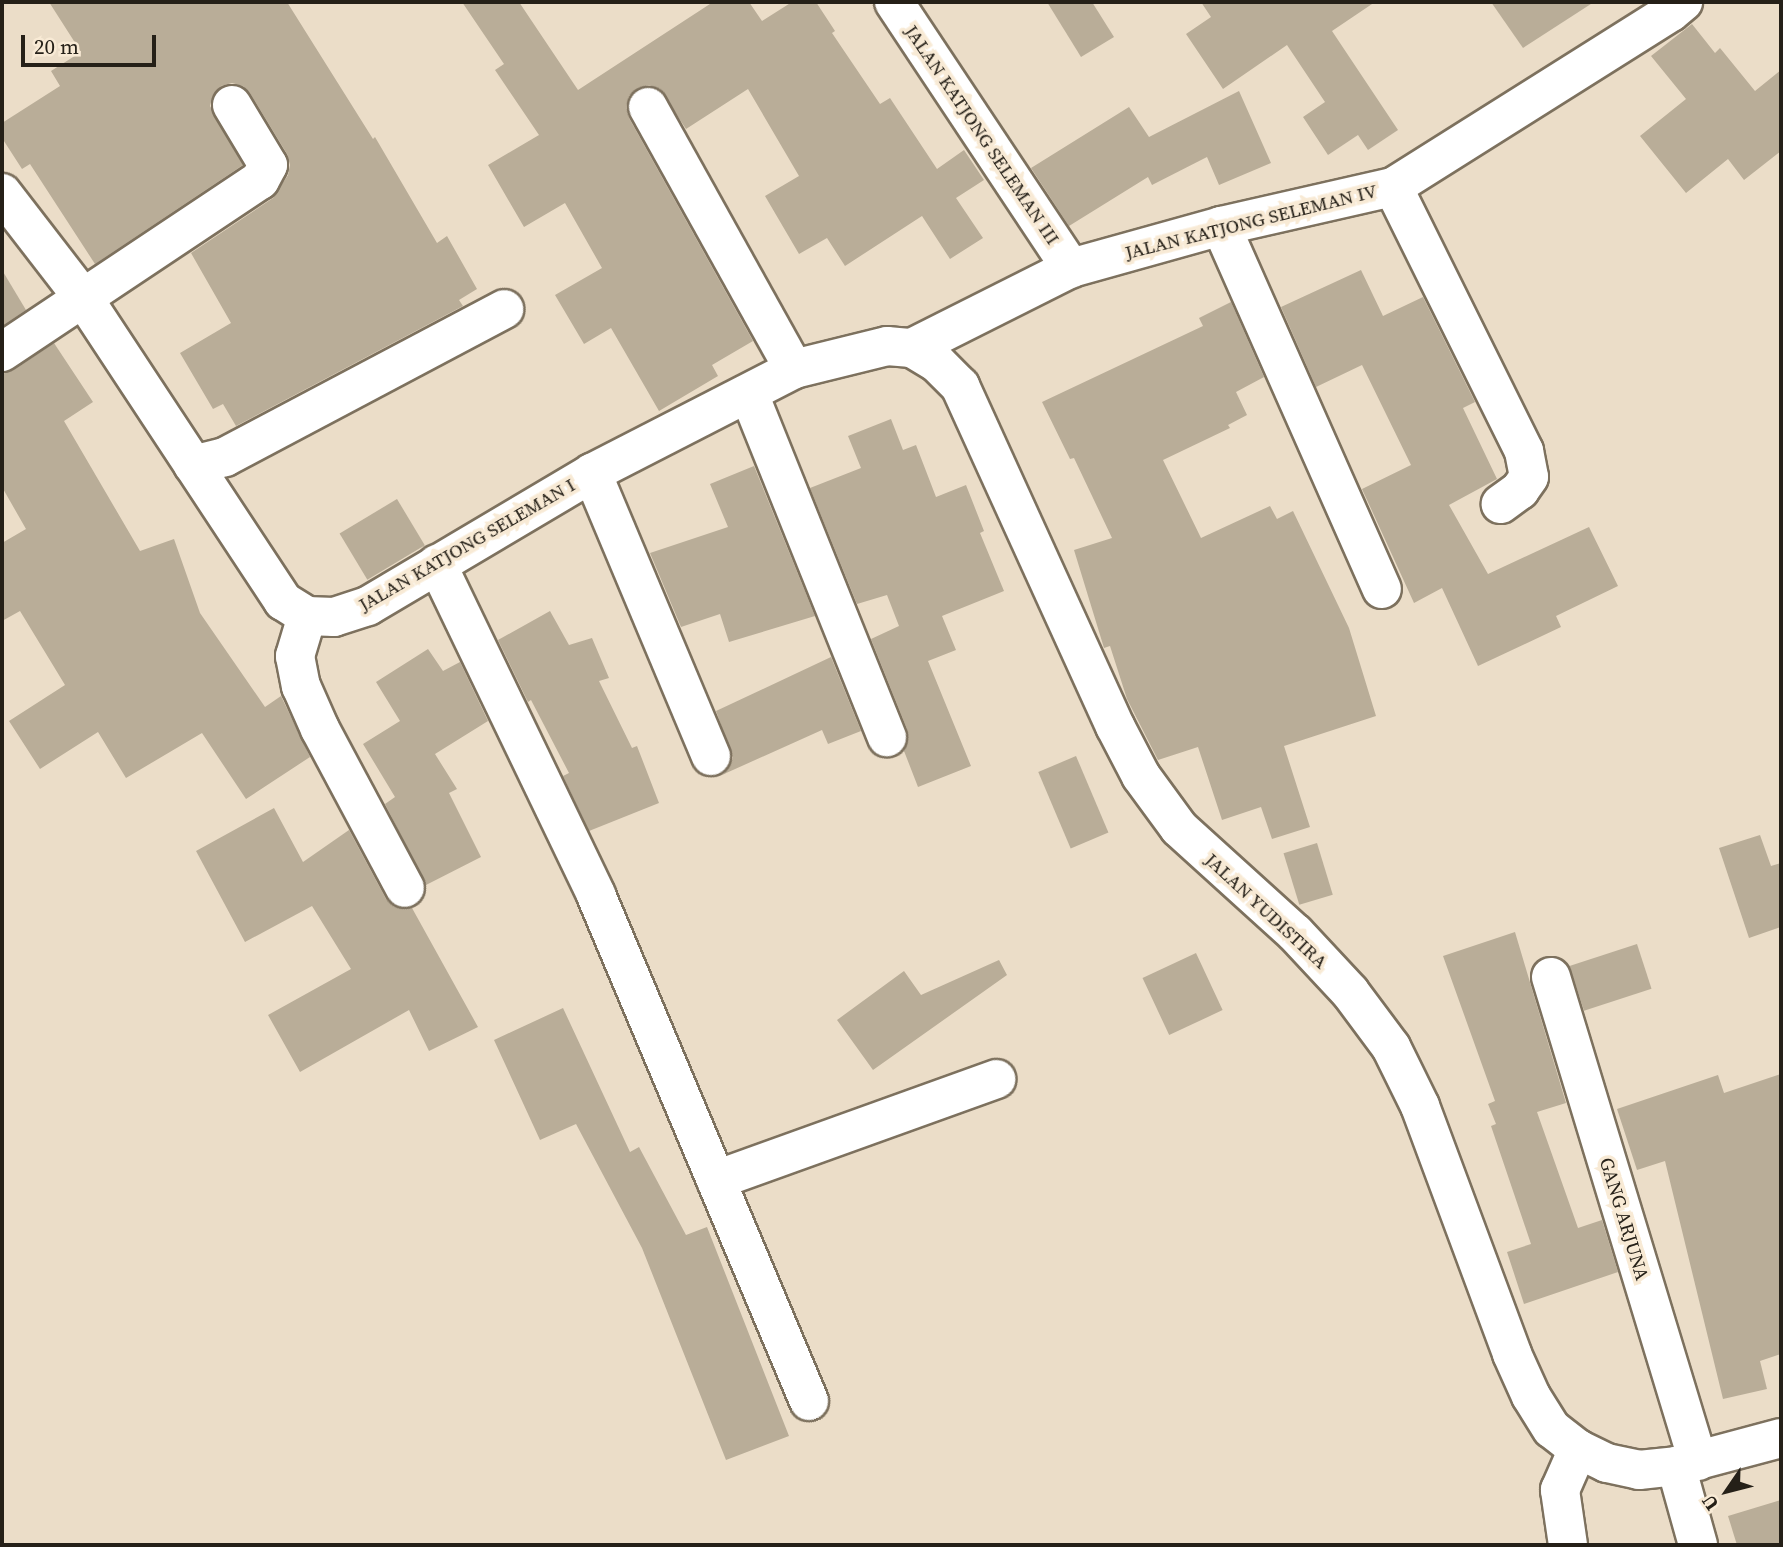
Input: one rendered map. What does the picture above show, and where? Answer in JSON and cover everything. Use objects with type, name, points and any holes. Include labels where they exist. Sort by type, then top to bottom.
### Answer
[{"type":"street","name":"JALAN KATJONG SELEMAN III","points":[[894,2],[1071,268]]},
{"type":"street","name":"JALAN KATJONG SELEMAN IV","points":[[912,348],[1071,268],[1221,226],[1393,187],[1672,5]]},
{"type":"street","points":[[2,352],[260,180],[268,165],[232,105]]},
{"type":"street","points":[[648,107],[794,369]]},
{"type":"street","points":[[1393,187],[1524,451],[1529,477],[1520,490],[1500,504]]},
{"type":"street","points":[[2,193],[84,299],[283,601],[307,616],[295,656],[300,686],[405,888]]},
{"type":"street","points":[[1221,226],[1382,589]]},
{"type":"street","points":[[193,465],[225,457],[504,309]]},
{"type":"street","name":"JALAN KATJONG SELEMAN I","points":[[307,616],[334,617],[368,606],[592,473],[794,369],[864,349],[887,346],[912,348]]},
{"type":"street","name":"JALAN YUDISTIRA","points":[[912,348],[937,363],[960,386],[1141,776],[1179,828],[1295,933],[1350,992],[1391,1047],[1420,1105],[1512,1354],[1531,1396],[1552,1429],[1578,1450],[1607,1463],[1639,1470],[1687,1464],[1780,1442]]},
{"type":"street","points":[[749,394],[887,737]]},
{"type":"street","points":[[592,473],[711,756]]},
{"type":"street","points":[[437,564],[596,895],[809,1401]]},
{"type":"street","name":"GANG ARJUNA","points":[[1551,977],[1687,1464],[1698,1545]]},
{"type":"street","points":[[716,1180],[996,1079]]},
{"type":"street","points":[[1568,1545],[1560,1490],[1578,1450]]},
{"type":"building","points":[[49,2],[287,2],[373,139],[375,137],[437,243],[447,236],[477,289],[459,300],[463,306],[236,426],[223,404],[213,409],[180,353],[231,323],[191,253],[273,198],[288,175],[290,165],[287,154],[250,93],[243,86],[232,83],[221,86],[213,95],[210,106],[243,165],[95,264],[30,164],[22,169],[2,138],[2,123],[60,86],[51,71],[81,52]]},
{"type":"building","points":[[462,2],[519,2],[578,90],[713,2],[749,2],[762,21],[792,2],[816,2],[835,31],[832,33],[880,104],[890,98],[937,169],[964,150],[984,180],[956,198],[983,238],[950,259],[922,216],[845,266],[827,238],[799,254],[765,196],[799,176],[748,89],[686,129],[660,89],[649,85],[638,88],[629,96],[626,107],[629,118],[753,341],[712,365],[718,376],[659,411],[611,328],[584,344],[555,295],[602,268],[565,203],[524,227],[488,165],[539,135],[495,70],[504,64]]},
{"type":"building","points":[[1047,2],[1092,2],[1114,37],[1081,57]]},
{"type":"building","points":[[1201,2],[1375,2],[1332,31],[1398,130],[1368,150],[1358,135],[1328,155],[1303,117],[1325,102],[1287,45],[1223,89],[1186,34],[1211,17]]},
{"type":"building","points":[[1491,2],[1594,2],[1523,48]]},
{"type":"building","points":[[1692,24],[1715,53],[1720,48],[1755,91],[1781,70],[1781,151],[1744,180],[1728,159],[1686,193],[1640,136],[1686,99],[1651,56]]},
{"type":"building","points":[[1239,91],[1271,163],[1219,185],[1207,157],[1152,185],[1148,177],[1069,226],[1031,168],[1129,107],[1149,137]]},
{"type":"building","points":[[2,270],[26,310],[2,326]]},
{"type":"building","points":[[1361,270],[1383,316],[1423,297],[1475,402],[1463,408],[1497,479],[1449,505],[1488,574],[1589,527],[1618,586],[1556,616],[1561,627],[1478,666],[1442,588],[1414,603],[1362,489],[1411,465],[1362,365],[1316,387],[1281,307]]},
{"type":"building","points":[[1231,302],[1264,377],[1236,392],[1247,415],[1228,425],[1230,428],[1163,460],[1201,538],[1270,506],[1277,519],[1293,511],[1349,628],[1376,716],[1284,746],[1310,827],[1272,839],[1261,807],[1222,820],[1198,747],[1158,760],[1127,699],[1110,646],[1104,648],[1074,550],[1112,538],[1074,458],[1070,459],[1042,402],[1203,326],[1199,318]]},
{"type":"building","points":[[54,343],[93,402],[64,421],[140,551],[174,539],[200,613],[265,707],[281,696],[310,757],[246,799],[202,733],[126,778],[98,732],[40,769],[9,721],[65,685],[20,611],[2,621],[2,543],[26,529],[2,487],[2,374],[14,370]]},
{"type":"building","points":[[891,419],[903,450],[916,445],[936,497],[966,485],[984,531],[980,533],[1004,591],[942,616],[956,650],[928,661],[971,766],[918,787],[904,751],[908,741],[907,729],[871,639],[899,626],[887,595],[857,604],[810,488],[861,468],[848,436]]},
{"type":"building","points":[[754,466],[815,616],[729,642],[720,614],[681,627],[650,553],[728,527],[710,484]]},
{"type":"building","points":[[397,499],[425,545],[367,580],[340,534]]},
{"type":"building","points":[[550,611],[569,645],[592,638],[609,678],[599,681],[632,748],[637,746],[659,803],[589,831],[563,776],[569,773],[531,700],[528,702],[498,640]]},
{"type":"building","points":[[428,649],[443,671],[460,662],[488,721],[435,754],[457,789],[449,793],[481,857],[426,885],[385,804],[395,797],[363,744],[400,721],[376,682]]},
{"type":"building","points":[[831,657],[861,731],[828,744],[822,730],[724,774],[733,758],[716,711]]},
{"type":"building","points":[[1076,756],[1108,832],[1071,848],[1038,772]]},
{"type":"building","points":[[274,808],[303,862],[349,830],[386,899],[394,907],[412,908],[478,1027],[429,1051],[409,1010],[300,1072],[268,1015],[351,969],[312,906],[245,942],[196,851]]},
{"type":"building","points":[[1760,835],[1771,866],[1781,863],[1781,927],[1749,938],[1719,848]]},
{"type":"building","points":[[1317,843],[1333,895],[1299,905],[1284,853]]},
{"type":"building","points":[[1515,932],[1566,1103],[1537,1112],[1578,1228],[1602,1220],[1618,1272],[1524,1304],[1507,1252],[1531,1244],[1491,1126],[1496,1124],[1488,1104],[1495,1101],[1443,956]]},
{"type":"building","points":[[1637,944],[1652,989],[1584,1011],[1569,966]]},
{"type":"building","points":[[1196,953],[1223,1010],[1169,1035],[1143,978]]},
{"type":"building","points":[[999,960],[1007,975],[873,1070],[837,1020],[904,971],[921,995]]},
{"type":"building","points":[[563,1008],[630,1152],[639,1147],[686,1235],[707,1227],[789,1436],[726,1460],[642,1248],[576,1124],[540,1140],[494,1040]]},
{"type":"building","points":[[1781,1074],[1781,1354],[1760,1361],[1767,1389],[1723,1399],[1665,1161],[1637,1170],[1617,1109],[1718,1075],[1724,1093]]},
{"type":"building","points":[[1781,1500],[1781,1545],[1737,1545],[1728,1516]]}]
